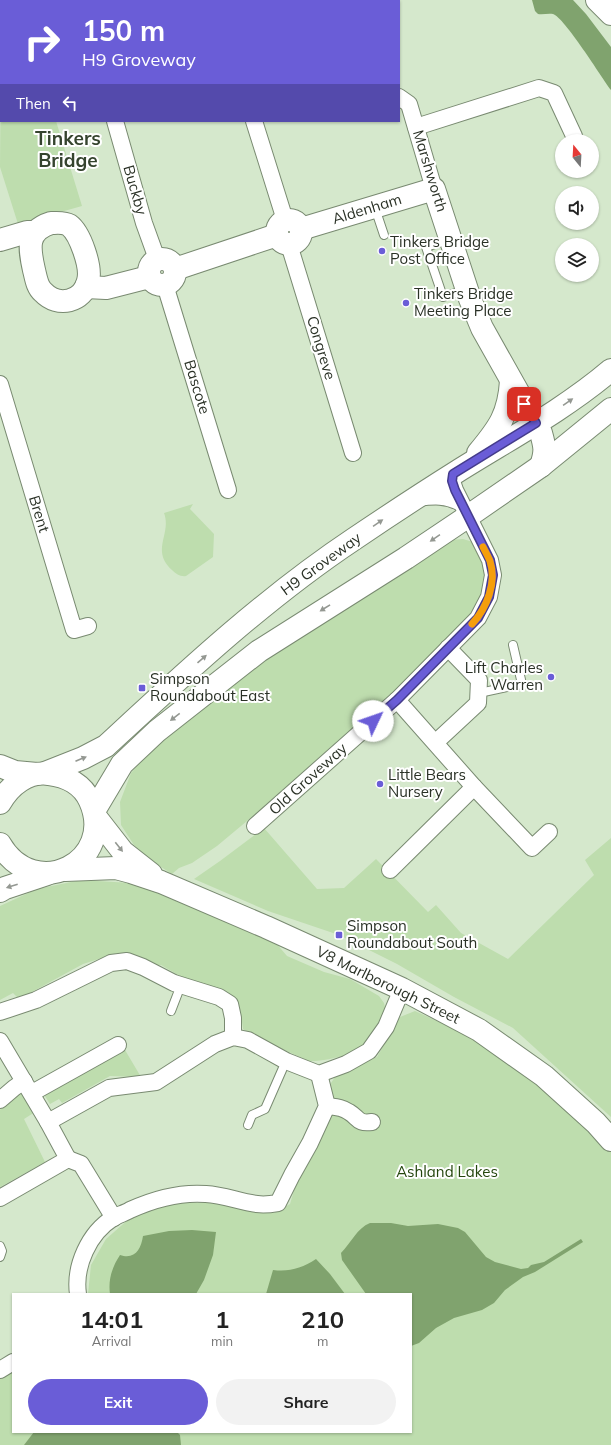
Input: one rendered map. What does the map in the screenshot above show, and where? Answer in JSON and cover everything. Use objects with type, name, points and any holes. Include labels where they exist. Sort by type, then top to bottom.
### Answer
[{"type":"street","points":[[597,0],[611,14]]},
{"type":"street","points":[[416,126],[522,99],[539,88],[554,93],[573,134]]},
{"type":"street","name":"Marshworth","points":[[400,97],[409,104],[434,189],[467,289],[482,328],[538,428],[545,447],[545,454],[538,468]]},
{"type":"street","name":"Buckby","points":[[115,122],[144,223],[162,273]]},
{"type":"street","name":"Congreve","points":[[254,122],[289,232],[291,251],[353,452]]},
{"type":"street","name":"Aldenham","points":[[86,287],[106,288],[162,273],[289,232],[434,189]]},
{"type":"street","points":[[51,223],[67,224],[78,235],[89,269],[89,277],[82,294],[76,299],[66,302],[52,299],[43,292],[38,285],[30,248],[30,242],[36,232],[42,226],[51,223]]},
{"type":"street","points":[[0,240],[27,232],[36,232]]},
{"type":"street","name":"Bascote","points":[[162,273],[228,490]]},
{"type":"street","points":[[511,381],[500,438],[538,428],[566,404],[611,370]]},
{"type":"street","name":"Brent","points":[[0,384],[74,630],[88,626]]},
{"type":"street","points":[[0,891],[76,863],[86,853],[92,842],[96,829],[95,814],[122,764],[158,731],[259,651],[406,558],[464,510],[501,494],[538,468],[611,409]]},
{"type":"street","points":[[538,428],[553,437],[583,432]]},
{"type":"street","name":"H9 Groveway","points":[[0,803],[6,792],[26,777],[41,774],[83,758],[106,746],[256,613],[300,578],[352,540],[414,498],[460,470],[500,438]]},
{"type":"street","name":"Old Groveway","points":[[255,826],[397,700],[478,618],[489,597],[493,575],[490,560],[464,510],[452,481],[460,470]]},
{"type":"street","points":[[414,498],[438,496],[452,498],[464,510]]},
{"type":"street","points":[[436,742],[478,703],[479,680],[448,648]]},
{"type":"street","points":[[397,700],[436,742],[474,787],[532,848],[549,832]]},
{"type":"street","points":[[0,766],[15,772],[41,774]]},
{"type":"street","name":"V8 Marlborough Street","points":[[41,774],[61,776],[76,783],[88,796],[95,814],[123,852],[161,882]]},
{"type":"street","points":[[390,870],[474,787]]},
{"type":"street","points":[[0,844],[14,862],[25,869],[37,872],[57,871]]},
{"type":"street","name":"V8 Marlborough Street","points":[[57,871],[116,868],[161,882],[266,927],[402,989],[479,1030],[544,1076],[596,1124],[611,1140]]},
{"type":"street","points":[[0,1012],[36,1000],[111,963],[127,961],[181,985],[214,996],[230,1004],[233,1018],[233,1037]]},
{"type":"street","points":[[48,1122],[109,1088],[156,1082],[215,1044],[233,1037],[248,1040],[286,1060],[319,1074],[346,1064],[369,1051],[386,1027],[402,989]]},
{"type":"street","points":[[0,1041],[28,1087],[68,1160],[81,1164],[114,1218]]},
{"type":"street","points":[[0,1100],[14,1088],[28,1087],[118,1045]]},
{"type":"street","points":[[78,1293],[77,1286],[80,1265],[88,1247],[100,1229],[114,1218],[147,1202],[182,1194],[207,1194],[258,1204],[278,1203],[310,1143],[327,1106],[319,1074]]},
{"type":"street","points":[[327,1106],[341,1108],[351,1112],[358,1121],[366,1123],[372,1122]]},
{"type":"street","points":[[0,1198],[68,1160]]},
{"type":"street","points":[[0,1370],[12,1363]]},
{"type":"lane","points":[[375,207],[384,235]]},
{"type":"lane","points":[[478,693],[522,684],[512,645]]},
{"type":"lane","points":[[171,1011],[181,985]]},
{"type":"lane","points":[[248,1125],[252,1115],[265,1109],[286,1060]]},
{"type":"lane","points":[[0,1246],[2,1251],[0,1257]]},
{"type":"green space","points":[[0,122],[56,122],[82,206],[18,224],[0,167]]},
{"type":"green space","points":[[193,504],[190,509],[214,534],[213,557],[186,576],[182,576],[172,570],[166,563],[163,556],[162,549],[166,528],[164,513]]},
{"type":"green space","points":[[463,539],[473,542],[487,568],[481,597],[470,616],[404,682],[253,816],[217,846],[192,863],[179,868],[172,874],[150,860],[134,845],[121,825],[120,802],[131,773],[153,748],[257,664],[449,540]]},
{"type":"green space","points":[[264,828],[317,889],[344,888],[376,859],[428,912],[436,905],[461,933],[508,959],[594,875],[585,860],[611,838],[611,1117],[513,1028],[454,997],[397,964],[339,935],[268,911],[194,879]]},
{"type":"green space","points":[[81,880],[131,883],[155,888],[270,936],[287,956],[324,972],[350,979],[379,996],[384,1003],[386,1012],[373,1037],[364,1047],[349,1054],[323,1060],[309,1061],[253,1036],[243,1029],[241,1015],[236,1003],[186,983],[180,976],[161,965],[152,967],[133,956],[118,953],[83,964],[19,999],[13,993],[0,1000],[0,906],[37,889]]},
{"type":"green space","name":"Ashland Lakes","points":[[415,1011],[485,1043],[542,1084],[611,1148],[611,1445],[0,1445],[0,1379],[12,1373],[12,1433],[412,1433],[412,1293],[88,1293],[91,1265],[106,1239],[130,1218],[169,1203],[210,1203],[274,1213],[290,1204],[298,1177],[314,1153],[332,1114],[331,1083],[337,1074],[377,1057],[400,1017]]},
{"type":"green space","points":[[122,1045],[141,1077],[110,1076],[62,1103],[59,1099],[50,1104],[41,1090]]},
{"type":"green space","points":[[22,1093],[35,1112],[24,1119],[45,1162],[0,1187],[0,1110],[5,1102]]},
{"type":"shaded area","points":[[532,0],[573,0],[586,14],[611,47],[611,90],[565,25],[553,14],[538,14],[535,11]]},
{"type":"shaded area","points":[[370,1223],[391,1223],[408,1226],[438,1224],[458,1228],[465,1232],[486,1257],[495,1262],[521,1269],[544,1262],[581,1239],[583,1242],[535,1272],[523,1277],[505,1290],[494,1303],[482,1310],[454,1318],[436,1328],[419,1343],[412,1346],[412,1293],[365,1293],[342,1260],[341,1253],[365,1225]]},
{"type":"shaded area","points":[[192,1230],[216,1232],[213,1255],[204,1280],[197,1293],[110,1293],[110,1279],[120,1255],[133,1255],[139,1249],[143,1236],[169,1231]]},
{"type":"shaded area","points":[[316,1259],[344,1293],[266,1293],[273,1270],[296,1269]]},
{"type":"shaded area","points":[[33,1433],[178,1433],[180,1435],[181,1445],[24,1445]]},
{"type":"slow traffic","points":[[472,624],[478,618],[489,597],[493,575],[490,560],[483,547]]},
{"type":"place","name":"Tinkers Bridge Post Office","points":[[382,251]]},
{"type":"place","name":"Tinkers Bridge Meeting Place","points":[[406,303]]},
{"type":"place","name":"Lift Charles Warren","points":[[551,677]]},
{"type":"place","name":"Simpson Roundabout East","points":[[142,688]]},
{"type":"place","name":"Little Bears Nursery","points":[[380,784]]},
{"type":"place","name":"Simpson Roundabout South","points":[[339,935]]},
{"type":"district","name":"Tinkers Bridge","points":[[68,149]]},
{"type":"route","points":[[373,721],[397,700],[478,618],[489,597],[493,575],[490,560],[467,517],[455,490],[452,481],[453,474],[536,423],[524,404]]}]
